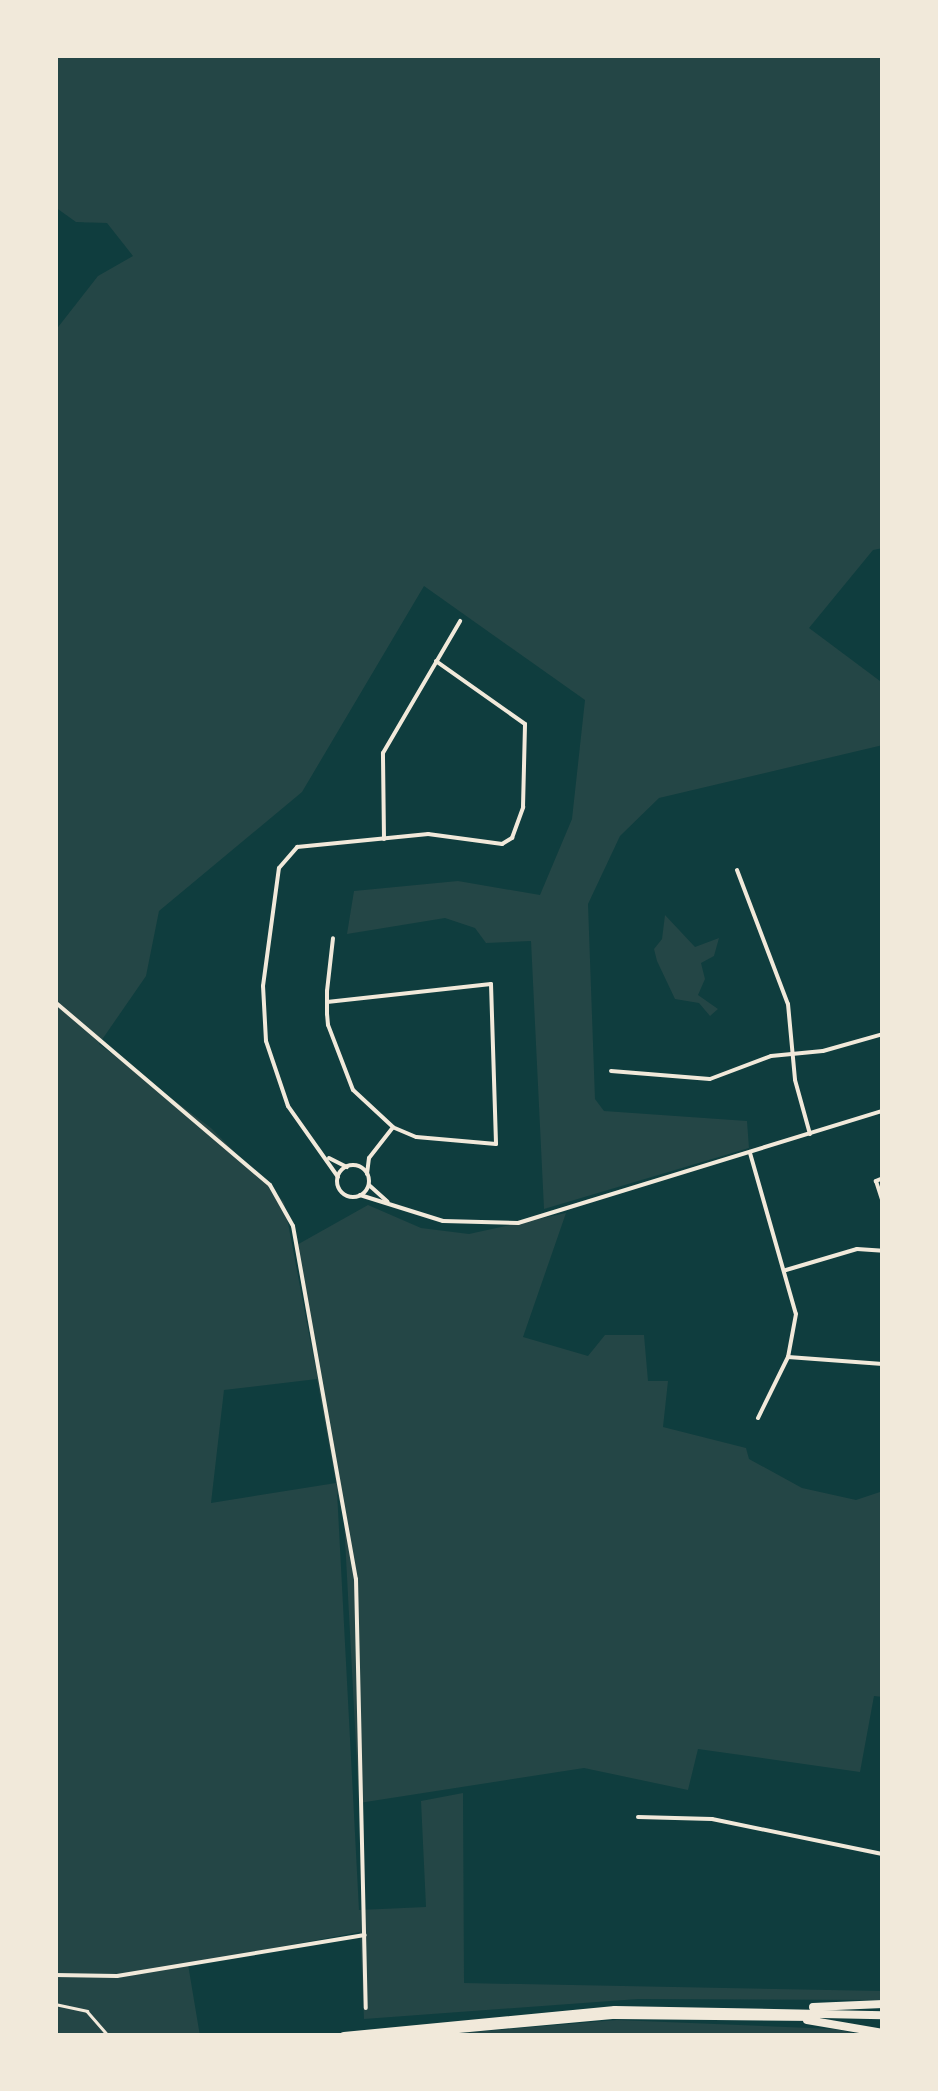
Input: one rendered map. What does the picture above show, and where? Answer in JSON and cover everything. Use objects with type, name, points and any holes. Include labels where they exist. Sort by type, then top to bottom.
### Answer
[{"type":"highway","points":[[382,2036],[615,2015],[779,2013],[883,2004]]},
{"type":"highway","points":[[779,2013],[883,2033]]},
{"type":"highway","points":[[344,2036],[528,2014],[779,2013],[883,2017]]},
{"type":"street","points":[[384,838],[383,753],[460,621]]},
{"type":"street","points":[[436,661],[525,724],[529,747],[522,813],[504,843],[441,834],[292,848],[278,876],[263,986],[266,1041],[288,1106],[326,1157],[343,1194],[388,1202],[443,1221],[518,1223],[883,1111]]},
{"type":"street","points":[[737,870],[784,991],[810,1134]]},
{"type":"street","points":[[327,1002],[490,984],[496,1144],[437,1142],[392,1127],[363,1101],[339,1067],[327,1002],[332,938]]},
{"type":"street","points":[[55,1002],[270,1185],[293,1226],[356,1579],[366,2008]]},
{"type":"street","points":[[611,1072],[710,1079],[793,1054],[883,1034]]},
{"type":"street","points":[[360,1195],[368,1184],[370,1158],[392,1127]]},
{"type":"street","points":[[750,1153],[796,1314],[788,1357],[758,1418]]},
{"type":"street","points":[[326,1157],[367,1174]]},
{"type":"street","points":[[338,1177],[350,1166],[370,1158]]},
{"type":"street","points":[[883,1178],[876,1181],[883,1203]]},
{"type":"street","points":[[368,1184],[388,1202]]},
{"type":"street","points":[[786,1270],[838,1256],[883,1251]]},
{"type":"street","points":[[788,1357],[883,1364]]},
{"type":"street","points":[[638,1817],[712,1819],[883,1854]]},
{"type":"street","points":[[55,1975],[116,1976],[365,1934]]},
{"type":"path","points":[[55,2004],[87,2011],[109,2036]]},
{"type":"shaded area","points":[[55,55],[883,55],[883,548],[873,550],[809,628],[880,681],[883,745],[659,798],[620,836],[588,904],[595,1099],[604,1111],[747,1121],[749,1148],[544,1209],[531,941],[486,943],[475,928],[445,918],[347,934],[354,891],[458,881],[540,895],[572,819],[585,700],[424,586],[302,792],[159,911],[146,976],[99,1044],[211,1128],[284,1202],[316,1371],[295,1246],[368,1205],[421,1228],[469,1234],[566,1213],[523,1337],[588,1356],[605,1335],[644,1335],[648,1381],[668,1381],[663,1427],[746,1448],[749,1459],[802,1488],[856,1500],[883,1491],[883,1697],[874,1696],[860,1772],[698,1749],[688,1790],[584,1768],[359,1803],[344,1520],[337,1491],[359,1910],[426,1907],[421,1801],[463,1793],[464,1983],[883,1991],[883,2000],[638,1999],[364,2019],[360,1932],[188,1964],[200,2036],[57,2036],[55,331],[98,276],[133,256],[107,223],[76,222],[55,207]],"holes":[[[317,1379],[336,1483],[211,1503],[224,1390]]]},
{"type":"shaded area","points":[[665,915],[695,947],[719,938],[714,956],[701,963],[705,979],[698,995],[718,1009],[710,1016],[699,1003],[675,999],[657,961],[654,949],[662,939]]},
{"type":"shaded area","points":[[617,2020],[834,2029],[869,2036],[425,2036]]}]
